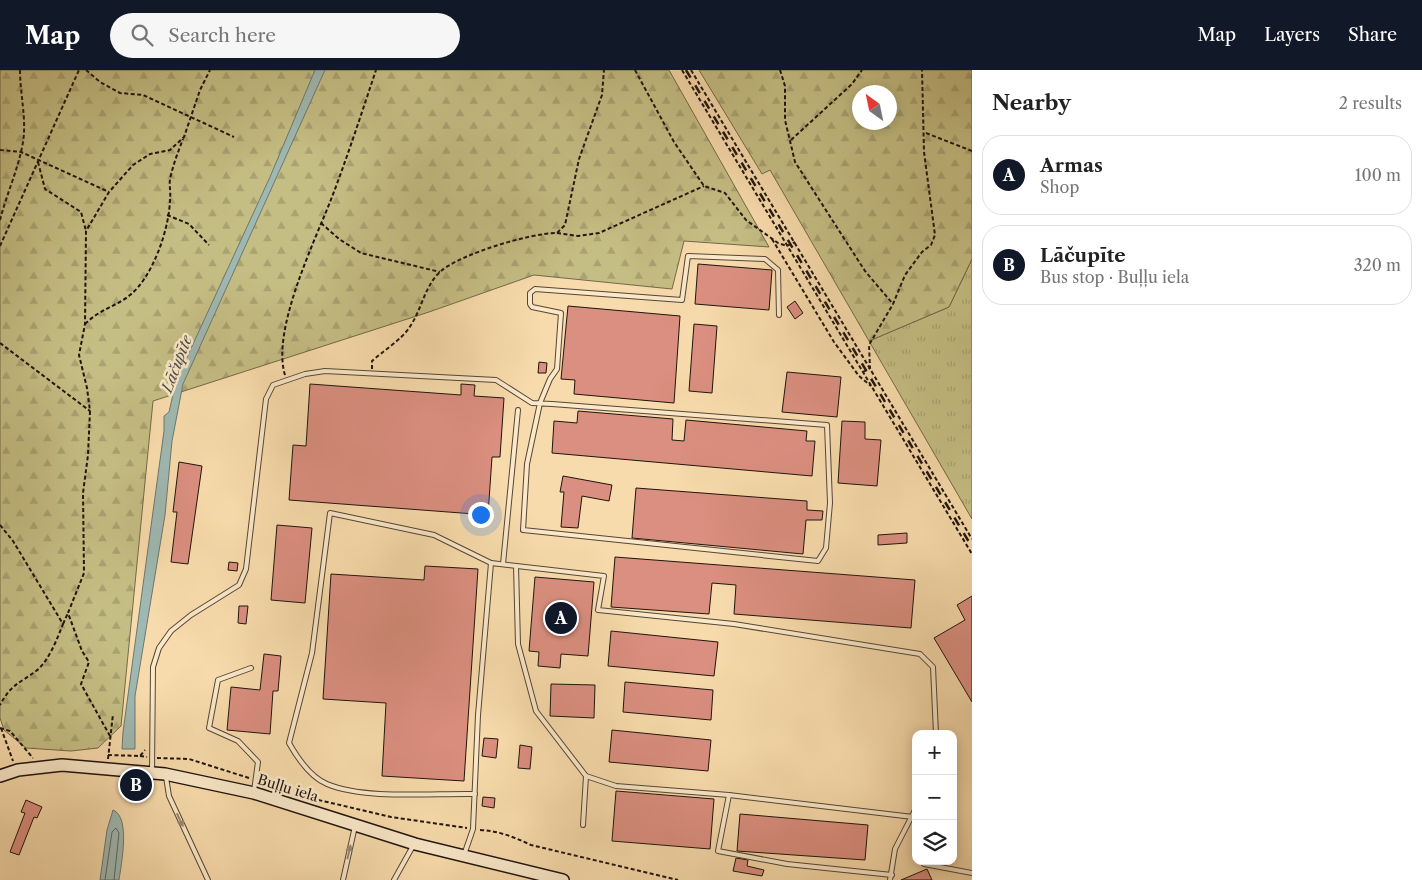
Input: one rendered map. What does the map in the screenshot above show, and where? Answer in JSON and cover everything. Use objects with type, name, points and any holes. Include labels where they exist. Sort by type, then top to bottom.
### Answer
[{"type":"street","name":"Buļļu iela","points":[[0,776],[16,770],[62,765],[165,774],[254,793],[414,844],[563,880]]},
{"type":"lane","points":[[152,773],[153,667],[159,648],[172,631],[191,615],[239,585],[246,569],[266,399],[273,385],[305,374],[325,371],[496,380],[532,403],[540,403],[827,425],[830,492],[826,548],[818,562],[523,530],[526,464],[540,403],[550,379],[557,369],[561,313],[532,307],[530,304],[530,293],[535,289],[682,300],[688,256],[766,260],[778,270],[780,315]]},
{"type":"lane","points":[[502,564],[518,410]]},
{"type":"lane","points":[[475,794],[373,794],[327,784],[300,764],[289,744],[312,653],[330,513],[434,535],[491,563],[604,576],[598,610],[734,624],[920,654],[933,667],[936,730]]},
{"type":"lane","points":[[463,856],[473,829],[478,715],[491,563]]},
{"type":"lane","points":[[516,566],[518,644],[536,711],[586,776],[616,786],[729,795],[912,817]]},
{"type":"lane","points":[[251,668],[218,680],[209,728],[238,741],[258,762],[254,793]]},
{"type":"lane","points":[[165,774],[169,796],[208,880]]},
{"type":"lane","points":[[583,825],[586,776]]},
{"type":"lane","points":[[729,795],[718,851],[787,864],[892,875]]},
{"type":"lane","points":[[890,880],[895,849],[912,819]]},
{"type":"lane","points":[[343,880],[355,824]]},
{"type":"lane","points":[[394,880],[414,844]]},
{"type":"lane","points":[[929,865],[972,873]]},
{"type":"path","points":[[0,220],[21,152],[24,132],[20,70]]},
{"type":"path","points":[[0,246],[79,70]]},
{"type":"path","points":[[86,70],[100,82],[120,92],[143,95],[234,138]]},
{"type":"path","points":[[85,324],[109,306],[130,296],[144,280],[154,263],[162,242],[171,199],[169,182],[190,118],[210,70]]},
{"type":"path","points":[[287,380],[281,362],[298,279],[321,223],[376,70]]},
{"type":"path","points":[[557,233],[565,225],[579,159],[602,95],[604,70]]},
{"type":"path","points":[[635,70],[674,142],[704,186],[725,193],[746,220],[771,238],[787,246]]},
{"type":"path","points":[[682,70],[972,554]]},
{"type":"path","points":[[691,70],[972,539]]},
{"type":"path","points":[[780,70],[785,86],[785,120],[796,162],[865,271],[893,304]]},
{"type":"path","points":[[790,141],[852,84],[862,70]]},
{"type":"path","points":[[870,368],[869,345],[893,304],[905,275],[922,252],[931,245],[935,235],[924,152],[922,70]]},
{"type":"path","points":[[924,132],[972,151]]},
{"type":"path","points":[[86,230],[109,192],[133,165],[150,154],[170,150],[184,137]]},
{"type":"path","points":[[0,150],[21,152],[109,192]]},
{"type":"path","points":[[0,705],[15,683],[38,670],[55,644],[84,572],[83,493],[88,455],[90,411],[79,355],[85,324],[86,230],[81,212],[45,189],[38,160]]},
{"type":"path","points":[[372,374],[372,361],[409,329],[429,286],[440,272],[456,261],[495,246],[545,233],[578,236],[599,233],[704,186]]},
{"type":"path","points":[[167,215],[189,224],[209,245]]},
{"type":"path","points":[[321,223],[339,239],[360,253],[440,272]]},
{"type":"path","points":[[771,238],[834,342],[859,376],[872,388]]},
{"type":"path","points":[[787,246],[795,242]]},
{"type":"path","points":[[0,343],[90,411]]},
{"type":"path","points":[[863,372],[870,368]]},
{"type":"path","points":[[0,525],[13,541],[63,624]]},
{"type":"path","points":[[68,613],[88,662],[81,684],[110,736]]},
{"type":"path","points":[[108,769],[113,714]]},
{"type":"path","points":[[0,728],[10,731],[42,768]]},
{"type":"path","points":[[0,728],[16,770]]},
{"type":"path","points":[[108,755],[140,756],[152,743]]},
{"type":"path","points":[[152,758],[189,759],[244,775],[255,781]]},
{"type":"path","points":[[292,794],[391,817],[495,831],[511,835],[531,845],[678,880]]},
{"type":"green space","points":[[0,70],[669,70],[769,247],[684,241],[672,289],[534,275],[429,312],[153,401],[121,726],[98,748],[71,751],[26,748],[4,730],[0,718]]},
{"type":"green space","points":[[699,70],[972,70],[972,259],[949,307],[869,341],[770,170],[762,174]]},
{"type":"green space","points":[[972,259],[972,519],[869,341],[949,307]]},
{"type":"water","name":"Lāčupīte","points":[[315,70],[325,70],[183,384],[172,441],[165,515],[135,696],[135,749],[122,749],[164,431],[164,416],[169,412],[176,381],[270,177]]},
{"type":"water","points":[[113,810],[119,814],[122,822],[124,842],[119,880],[100,880],[107,830]]},
{"type":"building","points":[[698,264],[772,270],[769,310],[695,304]]},
{"type":"building","points":[[795,301],[803,313],[795,319],[787,307]]},
{"type":"building","points":[[568,306],[680,316],[674,403],[574,394],[575,380],[561,379]]},
{"type":"building","points":[[694,324],[717,326],[712,393],[689,391]]},
{"type":"building","points":[[539,362],[547,363],[546,373],[538,373]]},
{"type":"building","points":[[787,372],[841,377],[837,417],[782,412]]},
{"type":"building","points":[[310,384],[461,395],[461,384],[475,385],[474,396],[504,398],[500,457],[492,457],[488,515],[289,500],[293,445],[306,446]]},
{"type":"building","points":[[578,411],[673,419],[672,440],[684,441],[686,420],[807,431],[806,441],[815,441],[812,476],[552,453],[554,421],[577,423]]},
{"type":"building","points":[[842,421],[865,422],[865,439],[881,440],[877,486],[838,483]]},
{"type":"building","points":[[179,462],[202,466],[188,564],[171,562],[177,512],[173,512]]},
{"type":"building","points":[[563,476],[612,485],[609,501],[582,496],[578,528],[561,527],[564,492],[560,492]]},
{"type":"building","points":[[636,488],[807,501],[807,510],[823,511],[822,520],[806,520],[803,554],[632,538]]},
{"type":"building","points":[[277,525],[312,528],[305,603],[271,600]]},
{"type":"building","points":[[907,533],[907,543],[878,545],[878,535]]},
{"type":"building","points":[[615,557],[915,580],[911,628],[734,614],[736,585],[712,583],[709,614],[611,607]]},
{"type":"building","points":[[229,562],[238,563],[237,571],[228,570]]},
{"type":"building","points":[[425,566],[478,569],[464,781],[382,776],[386,703],[323,699],[331,574],[424,580]]},
{"type":"building","points":[[535,577],[594,582],[588,656],[561,654],[560,668],[538,666],[539,652],[529,651]]},
{"type":"building","points":[[972,596],[972,702],[934,638],[965,620],[957,605]]},
{"type":"building","points":[[239,606],[248,606],[246,624],[238,623]]},
{"type":"building","points":[[611,631],[718,642],[714,676],[608,666]]},
{"type":"building","points":[[264,654],[281,656],[278,691],[273,691],[270,734],[227,730],[231,687],[260,690]]},
{"type":"building","points":[[625,682],[713,690],[711,720],[623,712]]},
{"type":"building","points":[[551,684],[595,685],[594,718],[550,716]]},
{"type":"building","points":[[612,730],[711,740],[708,771],[609,762]]},
{"type":"building","points":[[484,738],[498,739],[496,758],[482,756]]},
{"type":"building","points":[[520,745],[532,747],[530,769],[518,768]]},
{"type":"building","points":[[616,791],[714,799],[710,849],[612,841]]},
{"type":"building","points":[[483,797],[495,798],[494,808],[482,806]]},
{"type":"building","points":[[26,800],[42,807],[37,818],[34,817],[19,855],[10,852],[25,813],[21,812]]},
{"type":"building","points":[[740,814],[868,825],[865,860],[737,851]]},
{"type":"building","points":[[736,858],[748,860],[747,866],[764,870],[762,876],[733,871]]},
{"type":"building","points":[[927,869],[932,880],[901,880]]},
{"type":"railway","points":[[686,70],[972,547]]},
{"type":"place","name":"Armas","points":[[561,618]]},
{"type":"place","name":"Lāčupīte","points":[[136,785]]}]
